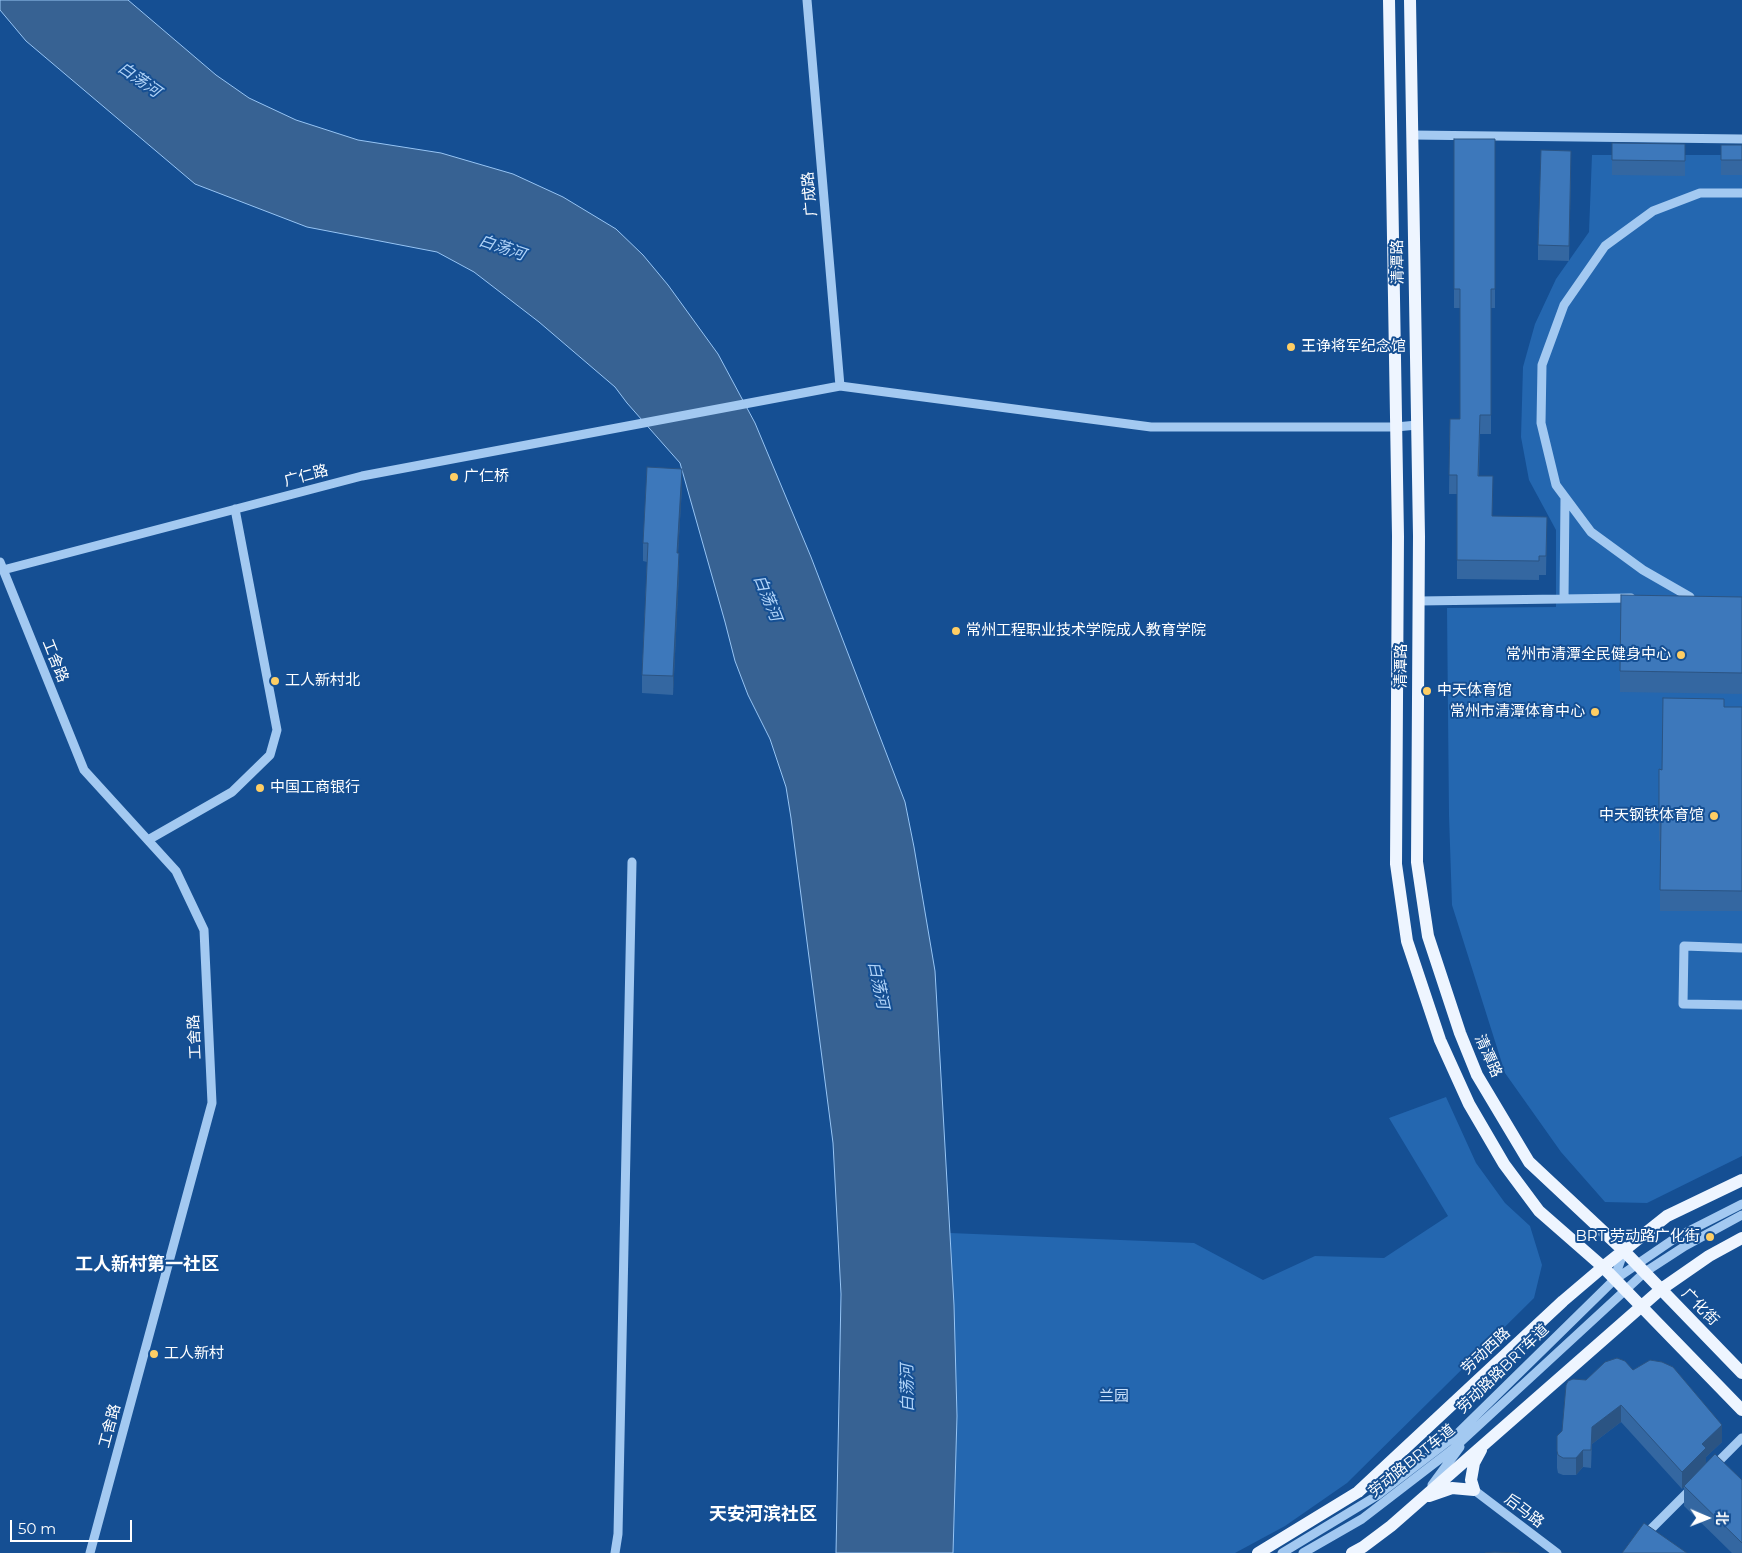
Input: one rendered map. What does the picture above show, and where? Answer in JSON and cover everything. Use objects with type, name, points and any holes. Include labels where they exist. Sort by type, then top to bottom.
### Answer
[{"type":"main road","name":"清潭路","points":[[1389,0],[1398,536],[1396,864],[1407,941],[1440,1040],[1469,1104],[1504,1164],[1539,1211],[1603,1267],[1641,1307]]},
{"type":"main road","name":"清潭路","points":[[1410,0],[1419,600],[1417,862],[1428,936],[1476,1075],[1529,1162],[1641,1268]]},
{"type":"main road","name":"劳动西路","points":[[1258,1553],[1358,1492],[1563,1301],[1667,1216],[1742,1180]]},
{"type":"main road","points":[[1360,1551],[1660,1290],[1709,1256],[1742,1238]]},
{"type":"main road","name":"广化街","points":[[1641,1268],[1660,1290],[1742,1373]]},
{"type":"main road","points":[[1641,1307],[1742,1410]]},
{"type":"main road","points":[[1422,1499],[1452,1488],[1474,1490],[1471,1480],[1474,1463],[1483,1445]]},
{"type":"street","name":"广成路","points":[[807,0],[840,386]]},
{"type":"street","points":[[1412,135],[1742,139]]},
{"type":"street","points":[[1670,598],[1694,597],[1643,570],[1591,532],[1556,485],[1541,423],[1542,365],[1564,305],[1605,246],[1653,211],[1700,193],[1742,193]]},
{"type":"street","name":"广仁路","points":[[1,566],[362,476],[840,386]]},
{"type":"street","points":[[840,386],[1151,427],[1396,427],[1417,425]]},
{"type":"street","points":[[1564,599],[1565,498]]},
{"type":"street","points":[[148,840],[232,792],[270,755],[277,730],[235,509]]},
{"type":"street","name":"工舍路","points":[[1,566],[84,770],[176,871],[204,930],[212,1103],[90,1553]]},
{"type":"street","points":[[1419,600],[1642,598]]},
{"type":"street","points":[[615,1553],[618,1534],[632,862]]},
{"type":"street","points":[[1742,948],[1684,946],[1683,1004],[1742,1005]]},
{"type":"street","name":"劳动路路BRT车道","points":[[1282,1553],[1378,1494],[1455,1436],[1614,1280],[1641,1268],[1677,1237],[1742,1204]]},
{"type":"street","name":"劳动路BRT车道","points":[[1303,1553],[1362,1519],[1453,1449],[1625,1290],[1641,1268],[1742,1215]]},
{"type":"street","points":[[1614,1280],[1624,1251]]},
{"type":"street","points":[[1422,1499],[1471,1431]]},
{"type":"street","points":[[1640,1540],[1742,1438]]},
{"type":"street","name":"后马路","points":[[1474,1490],[1557,1553]]},
{"type":"green space","name":"常州市清潭体育中心","points":[[1592,155],[1742,155],[1742,1156],[1647,1203],[1605,1202],[1561,1152],[1505,1073],[1452,905],[1447,608],[1556,607],[1556,530],[1529,480],[1521,437],[1523,367],[1535,324],[1556,279],[1589,232]]},
{"type":"green space","name":"兰园","points":[[1446,1097],[1476,1163],[1505,1203],[1530,1226],[1542,1265],[1534,1298],[1347,1483],[1285,1526],[1235,1553],[953,1553],[957,1416],[950,1233],[1194,1243],[1263,1280],[1315,1256],[1384,1258],[1448,1216],[1389,1118]]},
{"type":"water","name":"白荡河","points":[[0,0],[128,0],[216,75],[249,98],[296,120],[358,140],[441,153],[513,174],[563,197],[616,229],[643,255],[668,285],[718,354],[755,423],[811,557],[905,802],[914,847],[935,971],[954,1305],[957,1416],[953,1553],[836,1553],[841,1294],[833,1143],[791,818],[786,787],[770,739],[748,695],[735,661],[680,463],[615,387],[539,322],[474,272],[437,252],[307,227],[195,184],[26,41],[0,10]]},
{"type":"building","points":[[1454,139],[1495,139],[1495,289],[1491,289],[1491,415],[1480,415],[1478,476],[1493,476],[1492,516],[1547,517],[1546,556],[1539,556],[1539,561],[1457,560],[1457,475],[1449,475],[1450,419],[1460,419],[1460,289],[1454,289]]},
{"type":"building","points":[[1612,143],[1685,144],[1685,161],[1612,160]]},
{"type":"building","points":[[1721,145],[1742,145],[1742,160],[1721,160]]},
{"type":"building","points":[[1541,150],[1571,151],[1569,246],[1538,245]]},
{"type":"building","points":[[647,467],[682,469],[673,676],[642,675],[648,543],[643,543]]},
{"type":"building","name":"常州市清潭全民健身中心","points":[[1621,595],[1742,597],[1742,673],[1620,671]]},
{"type":"building","name":"中天钢铁体育馆","points":[[1663,698],[1724,699],[1724,707],[1742,707],[1742,891],[1660,890],[1661,821],[1659,821],[1659,769],[1662,770]]},
{"type":"building","points":[[1617,1358],[1625,1361],[1633,1370],[1650,1360],[1662,1362],[1673,1367],[1722,1425],[1702,1444],[1706,1448],[1682,1472],[1621,1405],[1592,1427],[1591,1450],[1583,1450],[1576,1458],[1563,1458],[1558,1455],[1557,1436],[1562,1431],[1566,1385],[1568,1381],[1573,1379],[1586,1380],[1605,1362]]},
{"type":"building","points":[[1715,1454],[1742,1480],[1742,1543],[1684,1486]]},
{"type":"building","points":[[1644,1523],[1687,1553],[1622,1553]]},
{"type":"building","points":[[1494,1552],[1519,1553],[1485,1553]]},
{"type":"place","name":"王诤将军纪念馆","points":[[1291,347]]},
{"type":"place","name":"广仁桥","points":[[454,477]]},
{"type":"place","name":"常州工程职业技术学院成人教育学院","points":[[956,631]]},
{"type":"place","name":"常州市清潭全民健身中心","points":[[1681,655]]},
{"type":"place","name":"工人新村北","points":[[275,681]]},
{"type":"place","name":"中天体育馆","points":[[1427,691]]},
{"type":"place","name":"常州市清潭体育中心","points":[[1595,712]]},
{"type":"place","name":"中国工商银行","points":[[260,788]]},
{"type":"place","name":"中天钢铁体育馆","points":[[1714,816]]},
{"type":"place","name":"BRT 劳动路广化街","points":[[1710,1237]]},
{"type":"place","name":"工人新村","points":[[154,1354]]},
{"type":"district","name":"工人新村第一社区","points":[[147,1265]]},
{"type":"district","name":"天安河滨社区","points":[[763,1515]]}]
